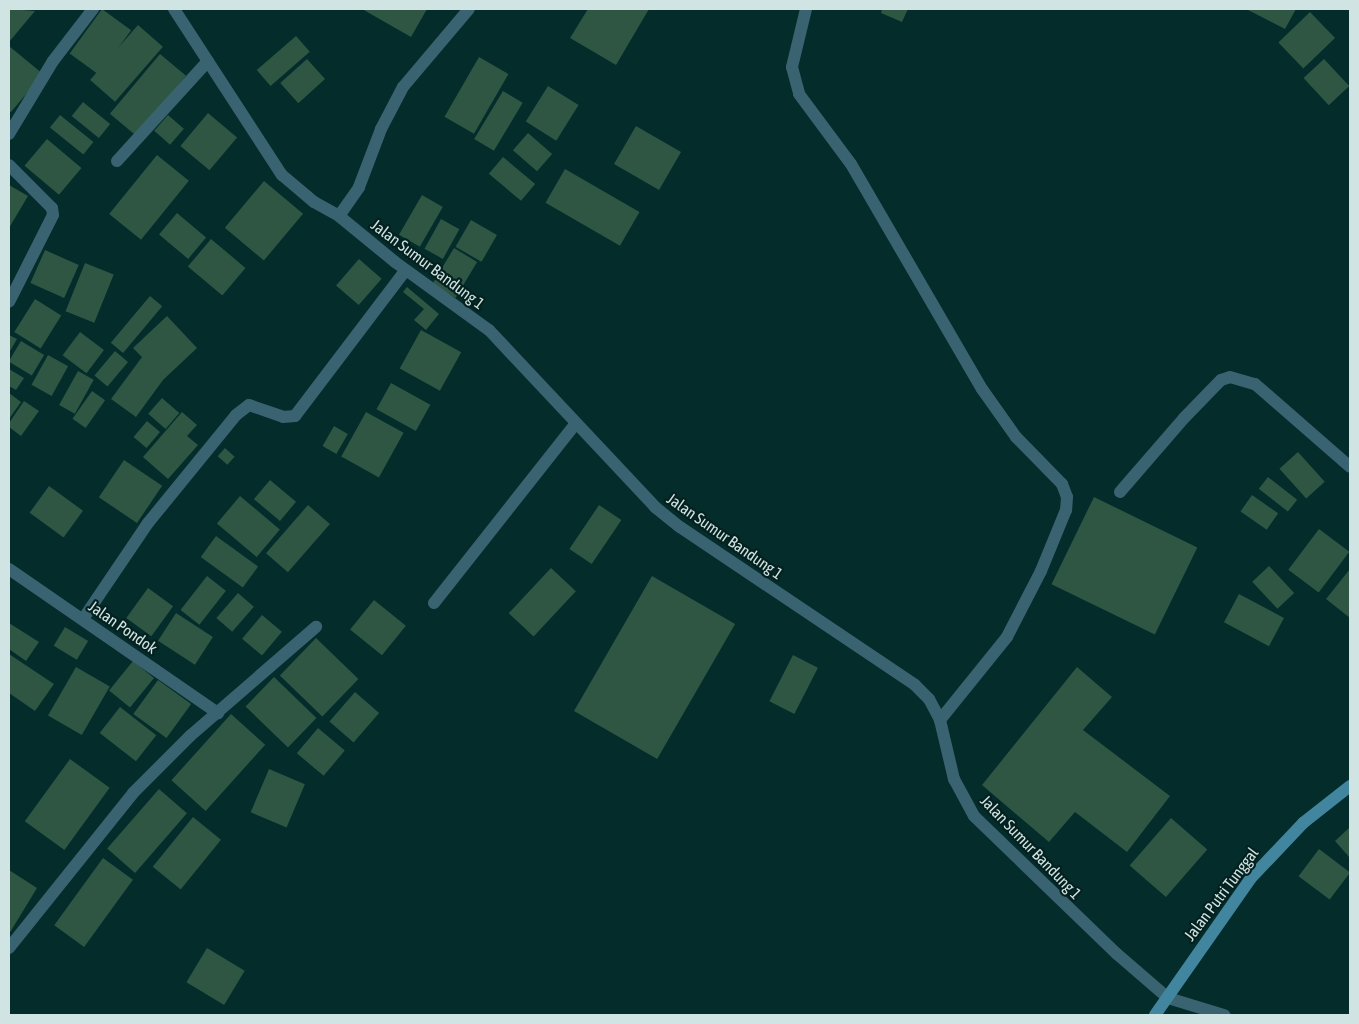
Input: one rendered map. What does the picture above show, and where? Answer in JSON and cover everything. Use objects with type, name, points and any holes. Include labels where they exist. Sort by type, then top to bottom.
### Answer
[{"type":"street","points":[[9,134],[53,61],[93,9]]},
{"type":"street","name":"Jalan Sumur Bandung 1","points":[[174,9],[282,175],[314,202],[339,216],[406,270],[489,330],[576,423],[674,522],[915,685],[929,699],[940,720],[954,779],[974,816],[1117,954],[1168,998]]},
{"type":"street","points":[[339,216],[359,187],[381,129],[402,87],[469,9]]},
{"type":"street","points":[[806,9],[792,67],[799,94],[851,164],[982,389],[1016,437],[1062,484],[1067,497],[1066,510],[1057,535],[1007,637],[940,720]]},
{"type":"street","points":[[118,161],[208,61]]},
{"type":"street","points":[[9,165],[52,208],[53,214],[9,302]]},
{"type":"street","points":[[83,619],[148,523],[236,415],[249,405],[282,417],[295,416],[406,270]]},
{"type":"street","points":[[1120,492],[1184,418],[1221,380],[1230,377],[1255,384],[1350,467]]},
{"type":"street","points":[[434,603],[576,423]]},
{"type":"street","name":"Jalan Pondok","points":[[9,569],[218,713]]},
{"type":"street","points":[[9,948],[133,793],[218,713],[316,627]]},
{"type":"street","name":"Jalan Putri Tunggal","points":[[1155,1015],[1250,878],[1304,823],[1350,786]]},
{"type":"street","points":[[1168,998],[1224,1015]]},
{"type":"building","points":[[9,9],[35,11],[9,42]]},
{"type":"building","points":[[102,9],[131,30],[99,75],[70,53]]},
{"type":"building","points":[[362,9],[427,9],[411,37]]},
{"type":"building","points":[[588,9],[649,9],[616,65],[570,38]]},
{"type":"building","points":[[882,9],[908,9],[902,22],[881,13]]},
{"type":"building","points":[[1246,9],[1296,9],[1285,29]]},
{"type":"building","points":[[1310,12],[1335,38],[1303,68],[1278,43]]},
{"type":"building","points":[[138,25],[163,47],[115,102],[90,80]]},
{"type":"building","points":[[296,36],[310,52],[271,86],[257,70]]},
{"type":"building","points":[[9,46],[43,74],[11,112],[9,111]]},
{"type":"building","points":[[160,54],[186,76],[136,136],[110,114]]},
{"type":"building","points":[[479,57],[508,74],[474,134],[444,117]]},
{"type":"building","points":[[307,59],[325,79],[298,103],[280,83]]},
{"type":"building","points":[[1324,59],[1349,86],[1329,105],[1304,78]]},
{"type":"building","points":[[548,86],[579,105],[556,141],[526,122]]},
{"type":"building","points":[[503,91],[523,103],[494,151],[474,139]]},
{"type":"building","points":[[83,102],[110,124],[99,138],[72,116]]},
{"type":"building","points":[[208,113],[237,137],[209,170],[180,146]]},
{"type":"building","points":[[60,115],[93,142],[83,154],[50,127]]},
{"type":"building","points":[[168,115],[184,129],[170,145],[154,131]]},
{"type":"building","points":[[636,126],[681,152],[659,190],[614,164]]},
{"type":"building","points":[[528,133],[552,154],[537,171],[513,150]]},
{"type":"building","points":[[47,139],[81,168],[59,195],[25,166]]},
{"type":"building","points":[[157,155],[189,181],[141,240],[109,214]]},
{"type":"building","points":[[503,157],[535,184],[521,201],[489,174]]},
{"type":"building","points":[[565,169],[639,212],[620,246],[546,203]]},
{"type":"building","points":[[264,181],[303,214],[264,261],[225,228]]},
{"type":"building","points":[[9,185],[28,196],[9,228]]},
{"type":"building","points":[[422,195],[443,207],[420,247],[399,235]]},
{"type":"building","points":[[177,213],[206,237],[188,259],[159,234]]},
{"type":"building","points":[[441,219],[459,229],[443,259],[425,249]]},
{"type":"building","points":[[471,220],[497,235],[481,262],[456,247]]},
{"type":"building","points":[[211,239],[245,268],[222,296],[188,267]]},
{"type":"building","points":[[454,248],[477,262],[456,298],[432,284]]},
{"type":"building","points":[[45,250],[79,265],[64,298],[30,283]]},
{"type":"building","points":[[359,259],[382,279],[359,305],[336,285]]},
{"type":"building","points":[[85,263],[114,275],[94,323],[66,311]]},
{"type":"building","points":[[407,287],[439,314],[426,330],[414,320],[424,309],[403,292]]},
{"type":"building","points":[[150,296],[162,306],[123,353],[111,343]]},
{"type":"building","points":[[35,299],[61,315],[41,349],[14,332]]},
{"type":"building","points":[[167,316],[197,348],[163,380],[136,417],[111,399],[142,357],[133,348]]},
{"type":"building","points":[[421,330],[461,352],[440,391],[400,368]]},
{"type":"building","points":[[80,332],[104,350],[87,373],[63,355]]},
{"type":"building","points":[[9,335],[17,339],[9,353]]},
{"type":"building","points":[[21,341],[44,355],[32,375],[9,362]]},
{"type":"building","points":[[115,351],[128,362],[107,386],[94,376]]},
{"type":"building","points":[[48,355],[68,366],[52,396],[32,385]]},
{"type":"building","points":[[9,369],[24,378],[16,390],[9,386]]},
{"type":"building","points":[[78,371],[94,380],[75,414],[59,405]]},
{"type":"building","points":[[391,383],[430,405],[416,431],[376,409]]},
{"type":"building","points":[[92,391],[105,400],[86,428],[72,419]]},
{"type":"building","points":[[9,393],[21,402],[9,419]]},
{"type":"building","points":[[162,398],[179,413],[166,429],[148,414]]},
{"type":"building","points":[[24,401],[39,411],[21,436],[9,427],[9,423]]},
{"type":"building","points":[[182,412],[197,425],[187,436],[198,445],[168,479],[143,457]]},
{"type":"building","points":[[366,412],[404,433],[379,477],[341,457]]},
{"type":"building","points":[[147,421],[160,432],[147,448],[134,437]]},
{"type":"building","points":[[334,426],[348,434],[336,454],[322,446]]},
{"type":"building","points":[[225,448],[235,457],[227,465],[218,456]]},
{"type":"building","points":[[1298,452],[1325,482],[1306,498],[1279,469]]},
{"type":"building","points":[[124,460],[162,486],[137,523],[99,497]]},
{"type":"building","points":[[1268,477],[1297,500],[1288,512],[1259,489]]},
{"type":"building","points":[[270,480],[296,502],[280,521],[254,499]]},
{"type":"building","points":[[49,486],[83,511],[64,537],[30,513]]},
{"type":"building","points":[[1252,495],[1278,513],[1267,530],[1241,511]]},
{"type":"building","points":[[240,496],[280,529],[257,557],[217,524]]},
{"type":"building","points":[[1094,497],[1197,547],[1155,635],[1051,584]]},
{"type":"building","points":[[308,505],[330,524],[288,572],[266,553]]},
{"type":"building","points":[[599,505],[621,520],[592,564],[569,549]]},
{"type":"building","points":[[1319,529],[1349,552],[1319,593],[1288,570]]},
{"type":"building","points":[[216,536],[258,567],[243,588],[201,557]]},
{"type":"building","points":[[1269,566],[1294,593],[1277,609],[1252,582]]},
{"type":"building","points":[[551,568],[576,591],[534,637],[509,613]]},
{"type":"building","points":[[1350,569],[1350,618],[1326,599]]},
{"type":"building","points":[[207,576],[226,591],[199,625],[181,610]]},
{"type":"building","points":[[652,576],[735,624],[657,759],[574,711]]},
{"type":"building","points":[[148,588],[173,606],[151,636],[126,618]]},
{"type":"building","points":[[238,593],[254,607],[232,632],[216,618]]},
{"type":"building","points":[[1239,594],[1284,618],[1269,646],[1224,622]]},
{"type":"building","points":[[374,600],[406,626],[382,655],[350,630]]},
{"type":"building","points":[[176,613],[213,637],[195,665],[158,641]]},
{"type":"building","points":[[262,615],[282,632],[262,655],[242,639]]},
{"type":"building","points":[[9,623],[39,642],[26,661],[9,649]]},
{"type":"building","points":[[65,627],[88,641],[77,660],[54,646]]},
{"type":"building","points":[[316,638],[358,679],[322,716],[280,675]]},
{"type":"building","points":[[9,654],[54,684],[35,711],[9,693]]},
{"type":"building","points":[[793,655],[818,668],[794,714],[769,701]]},
{"type":"building","points":[[133,661],[154,678],[130,708],[109,691]]},
{"type":"building","points":[[76,667],[110,686],[82,735],[48,715]]},
{"type":"building","points":[[1077,667],[1112,697],[1083,730],[1170,796],[1127,852],[1075,812],[1049,842],[982,785]]},
{"type":"building","points":[[274,677],[316,718],[288,747],[246,706]]},
{"type":"building","points":[[158,680],[191,704],[166,738],[133,714]]},
{"type":"building","points":[[355,692],[379,713],[354,742],[329,721]]},
{"type":"building","points":[[120,707],[156,735],[136,761],[100,733]]},
{"type":"building","points":[[231,714],[265,745],[206,811],[171,780]]},
{"type":"building","points":[[318,728],[345,750],[324,776],[297,753]]},
{"type":"building","points":[[70,759],[110,788],[64,850],[25,821]]},
{"type":"building","points":[[269,769],[305,784],[287,828],[251,812]]},
{"type":"building","points":[[159,789],[187,813],[135,873],[107,849]]},
{"type":"building","points":[[193,817],[221,840],[181,889],[153,867]]},
{"type":"building","points":[[1171,818],[1207,849],[1166,897],[1130,866]]},
{"type":"building","points":[[1350,827],[1350,858],[1335,841]]},
{"type":"building","points":[[1319,849],[1350,872],[1330,900],[1299,876]]},
{"type":"building","points":[[103,858],[133,880],[84,947],[54,925]]},
{"type":"building","points":[[9,870],[37,888],[9,934]]},
{"type":"building","points":[[207,948],[245,971],[224,1005],[186,982]]}]
